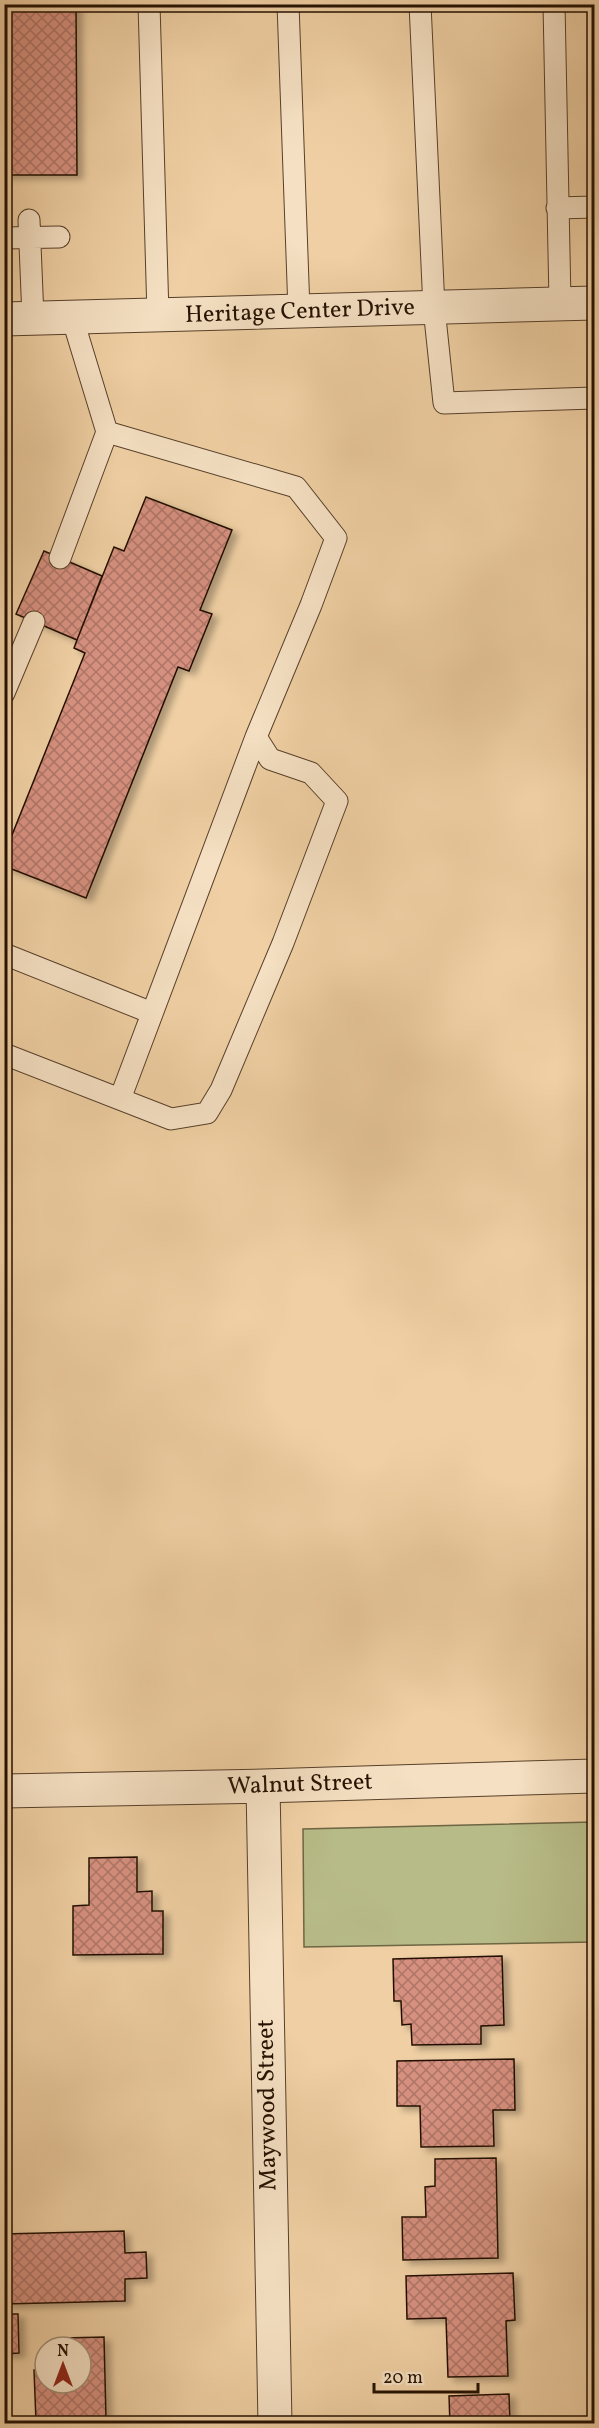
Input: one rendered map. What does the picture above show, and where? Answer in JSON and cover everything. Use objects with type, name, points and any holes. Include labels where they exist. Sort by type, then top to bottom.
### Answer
[{"type":"street","name":"Heritage Center Drive","points":[[19,319],[434,308],[560,302],[594,303]]},
{"type":"street","name":"Walnut Street","points":[[4,1791],[594,1776]]},
{"type":"street","name":"Maywood Street","points":[[263,1786],[275,2424]]},
{"type":"lane","points":[[149,4],[158,315]]},
{"type":"lane","points":[[288,4],[299,311]]},
{"type":"lane","points":[[420,4],[434,308],[444,403],[594,398]]},
{"type":"lane","points":[[554,4],[560,302]]},
{"type":"lane","points":[[557,208],[594,207]]},
{"type":"lane","points":[[19,319],[29,229]]},
{"type":"lane","points":[[4,238],[29,229],[59,237]]},
{"type":"lane","points":[[60,558],[107,432],[72,317]]},
{"type":"lane","points":[[107,432],[296,488],[336,538],[256,737],[120,1099]]},
{"type":"lane","points":[[4,693],[34,622]]},
{"type":"lane","points":[[4,1054],[171,1119],[207,1113],[221,1090],[278,953],[337,801],[311,773],[270,759],[256,737]]},
{"type":"lane","points":[[4,954],[152,1013]]},
{"type":"green space","points":[[594,1822],[594,1942],[304,1947],[303,1829]]},
{"type":"building","points":[[4,4],[76,4],[77,175],[4,175]]},
{"type":"building","points":[[146,497],[232,530],[200,610],[212,614],[189,671],[178,667],[86,898],[4,866],[4,855],[85,653],[74,648],[77,640],[114,547],[124,551]]},
{"type":"building","points":[[44,551],[102,576],[77,640],[16,614]]},
{"type":"building","points":[[137,1857],[137,1892],[152,1891],[152,1911],[163,1911],[163,1954],[73,1955],[73,1906],[89,1905],[89,1858]]},
{"type":"building","points":[[502,1956],[504,2025],[481,2026],[481,2044],[412,2045],[411,2024],[402,2025],[401,2001],[394,2001],[393,1959]]},
{"type":"building","points":[[514,2059],[515,2110],[493,2110],[494,2146],[421,2147],[420,2106],[397,2106],[397,2061]]},
{"type":"building","points":[[496,2158],[498,2258],[403,2260],[402,2217],[426,2217],[425,2187],[435,2186],[435,2159]]},
{"type":"building","points":[[124,2231],[125,2253],[146,2252],[147,2278],[125,2279],[125,2301],[4,2304],[4,2234]]},
{"type":"building","points":[[513,2273],[515,2320],[506,2321],[508,2376],[448,2377],[446,2318],[407,2319],[406,2276]]},
{"type":"building","points":[[4,2314],[18,2314],[19,2353],[4,2354]]},
{"type":"building","points":[[93,2337],[104,2337],[106,2419],[36,2421],[35,2395],[93,2395]]},
{"type":"building","points":[[509,2394],[510,2424],[450,2424],[449,2396]]}]
